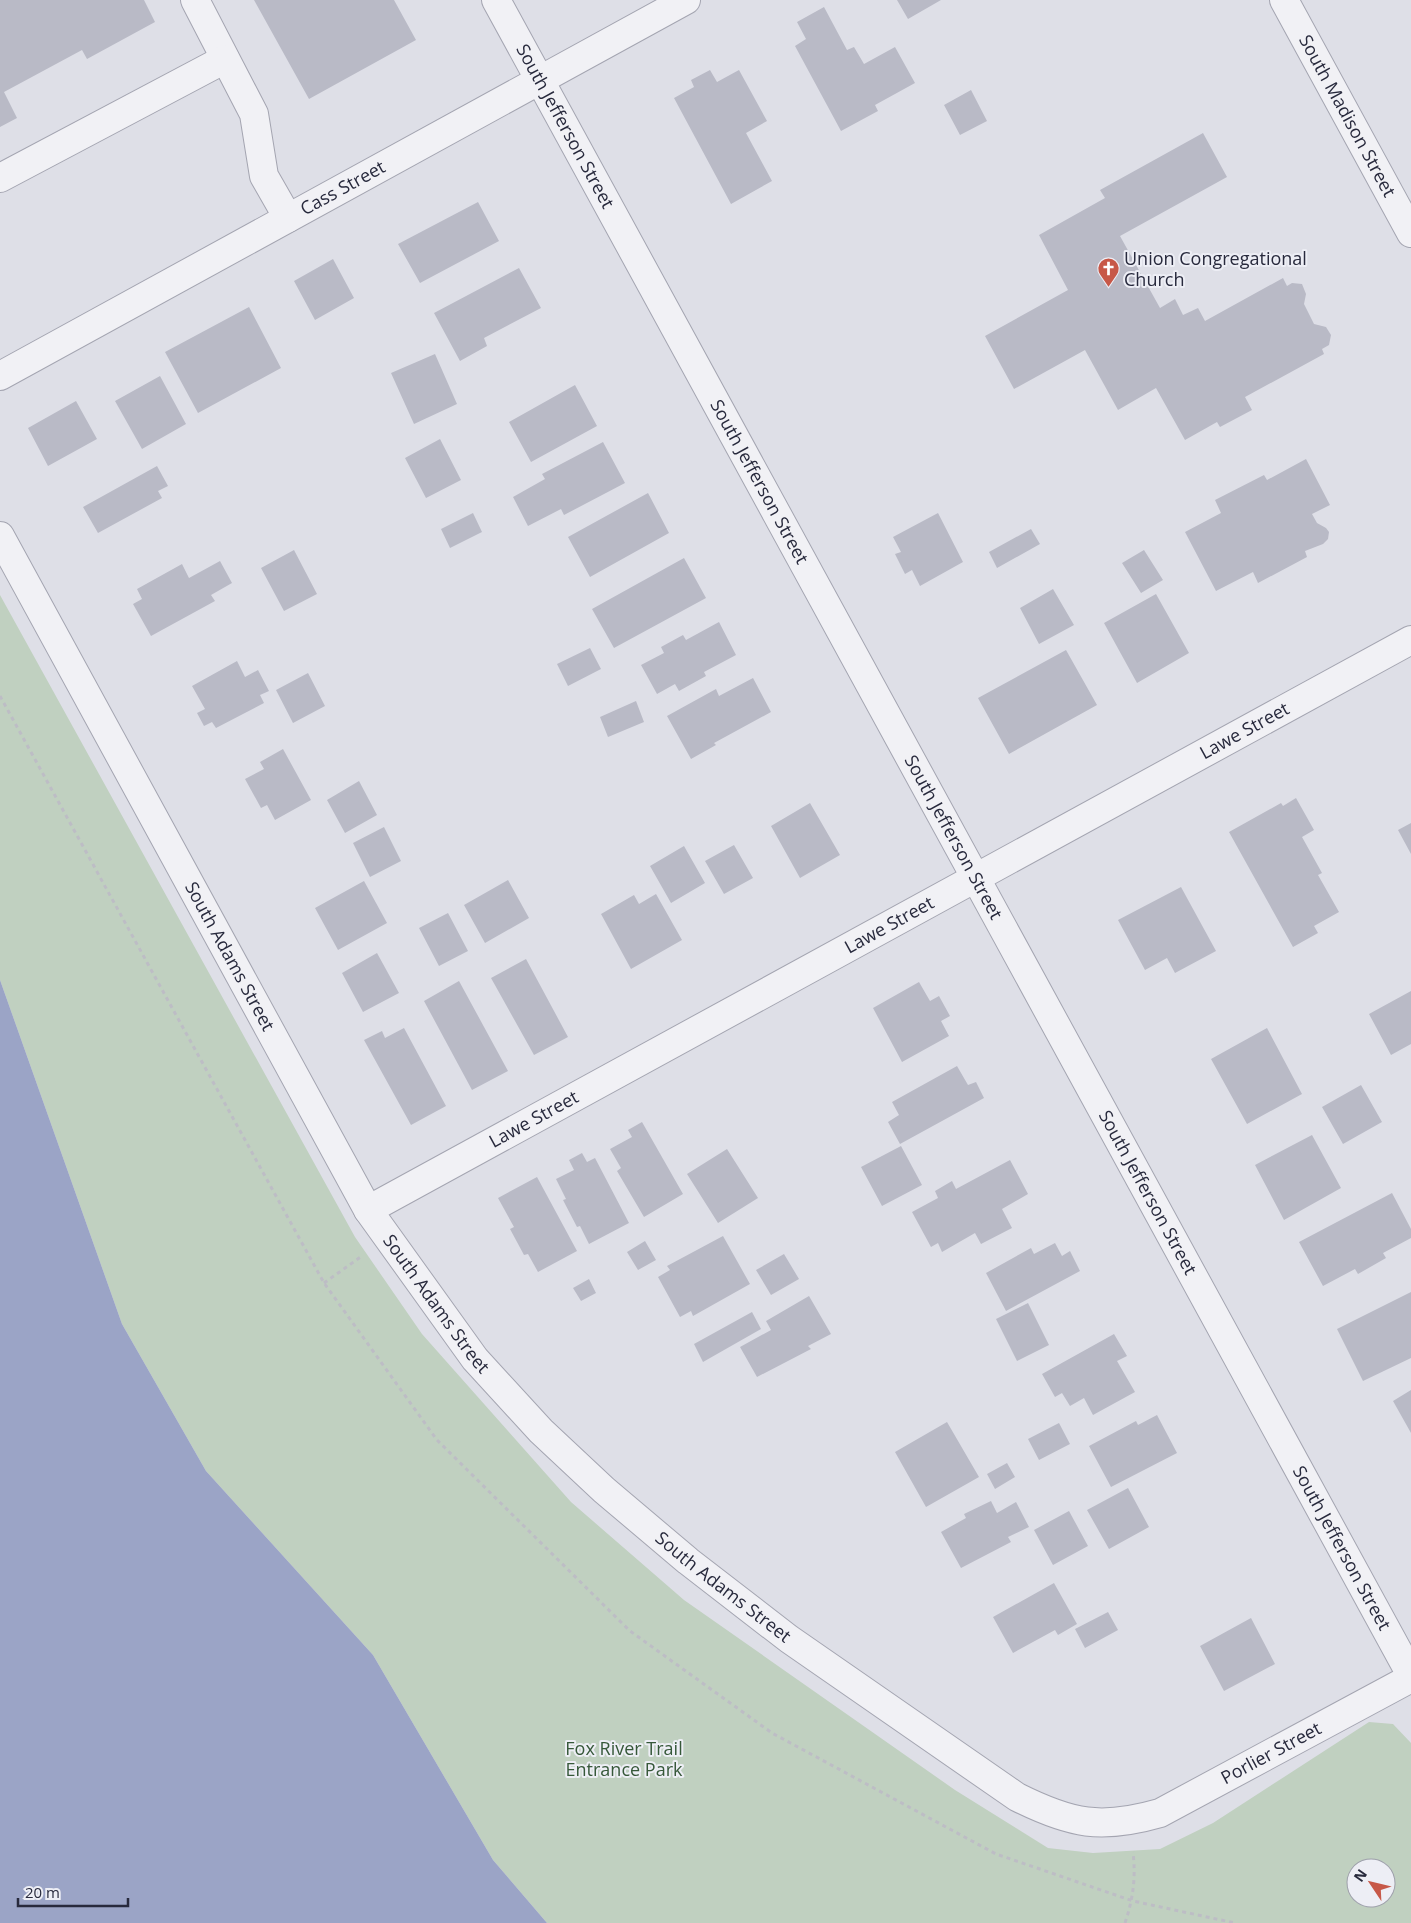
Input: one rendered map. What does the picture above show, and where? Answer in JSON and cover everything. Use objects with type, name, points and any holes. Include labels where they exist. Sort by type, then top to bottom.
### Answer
[{"type":"street","points":[[195,0],[254,114],[264,176],[288,218]]},
{"type":"street","name":"South Jefferson Street","points":[[496,0],[1411,1676]]},
{"type":"street","name":"Cass Street","points":[[0,376],[686,0]]},
{"type":"street","name":"South Madison Street","points":[[1284,0],[1411,233]]},
{"type":"street","points":[[0,178],[225,59]]},
{"type":"street","name":"South Adams Street","points":[[0,536],[368,1210],[475,1359],[541,1431],[604,1490],[688,1561],[789,1638],[1017,1797],[1049,1812],[1078,1822],[1129,1822]]},
{"type":"street","name":"Lawe Street","points":[[368,1210],[1411,640]]},
{"type":"street","name":"Porlier Street","points":[[1129,1822],[1160,1813],[1411,1676]]},
{"type":"path","points":[[324,1283],[389,1239]]},
{"type":"path","points":[[1125,1923],[1133,1901],[1136,1874],[1129,1822]]},
{"type":"green space","name":"Fox River Trail Entrance Park","points":[[0,595],[355,1237],[422,1334],[571,1502],[684,1600],[955,1790],[1048,1848],[1093,1853],[1160,1849],[1213,1823],[1369,1722],[1393,1724],[1411,1743],[1411,1923],[547,1923],[493,1860],[373,1655],[206,1471],[122,1324],[0,980]]},
{"type":"water","points":[[0,980],[122,1324],[206,1471],[373,1655],[493,1860],[547,1923],[0,1923]]},
{"type":"building","points":[[0,0],[144,0],[155,22],[87,59],[82,50],[4,92],[17,118],[0,127]]},
{"type":"building","points":[[254,0],[394,0],[416,40],[309,99]]},
{"type":"building","points":[[897,0],[941,0],[908,19]]},
{"type":"building","points":[[824,7],[847,50],[854,47],[864,64],[895,47],[915,83],[875,105],[878,111],[841,131],[795,46],[806,39],[797,22]]},
{"type":"building","points":[[710,70],[717,82],[739,70],[767,121],[746,133],[772,181],[731,204],[674,98],[694,87],[691,80]]},
{"type":"building","points":[[971,90],[987,121],[960,135],[944,105]]},
{"type":"building","name":"Union Congregational Church","points":[[1203,133],[1227,177],[1120,236],[1160,308],[1175,299],[1183,315],[1198,308],[1205,321],[1283,278],[1287,286],[1292,283],[1302,284],[1306,294],[1304,304],[1314,324],[1326,327],[1331,335],[1329,345],[1322,349],[1324,354],[1245,397],[1252,410],[1220,427],[1217,422],[1185,440],[1156,388],[1118,410],[1085,350],[1014,389],[985,336],[1068,290],[1039,235],[1105,198],[1100,190]]},
{"type":"building","points":[[478,202],[499,241],[420,283],[398,244]]},
{"type":"building","points":[[333,259],[354,298],[315,320],[294,281]]},
{"type":"building","points":[[519,268],[541,308],[484,338],[487,346],[460,361],[434,313]]},
{"type":"building","points":[[249,307],[281,368],[198,413],[165,352]]},
{"type":"building","points":[[435,354],[457,404],[414,424],[391,373]]},
{"type":"building","points":[[160,376],[186,424],[142,449],[115,401]]},
{"type":"building","points":[[575,385],[597,426],[531,462],[509,422]]},
{"type":"building","points":[[76,401],[97,439],[48,466],[28,428]]},
{"type":"building","points":[[440,439],[461,480],[426,498],[405,458]]},
{"type":"building","points":[[603,442],[625,483],[564,515],[561,509],[528,526],[513,497],[545,479],[542,474]]},
{"type":"building","points":[[1306,459],[1330,505],[1312,514],[1317,523],[1329,532],[1328,539],[1323,544],[1305,551],[1307,557],[1258,583],[1253,572],[1216,591],[1185,532],[1221,513],[1215,500],[1264,475],[1267,480]]},
{"type":"building","points":[[157,466],[168,486],[158,491],[162,498],[98,533],[83,507]]},
{"type":"building","points":[[648,493],[669,533],[590,577],[568,537]]},
{"type":"building","points":[[473,513],[482,532],[450,548],[441,529]]},
{"type":"building","points":[[938,513],[963,562],[920,586],[912,570],[905,574],[895,554],[901,552],[893,537]]},
{"type":"building","points":[[1031,529],[1040,544],[997,568],[989,552]]},
{"type":"building","points":[[294,550],[317,594],[284,611],[261,568]]},
{"type":"building","points":[[1144,550],[1163,580],[1141,593],[1122,563]]},
{"type":"building","points":[[684,558],[706,598],[614,648],[592,609]]},
{"type":"building","points":[[220,561],[232,583],[211,595],[215,601],[151,636],[133,604],[142,599],[137,589],[182,564],[189,578]]},
{"type":"building","points":[[1053,589],[1074,625],[1039,644],[1020,608]]},
{"type":"building","points":[[1156,594],[1189,653],[1137,683],[1104,623]]},
{"type":"building","points":[[719,622],[736,655],[704,672],[706,676],[679,691],[675,684],[657,694],[641,665],[664,653],[661,647],[683,635],[686,640]]},
{"type":"building","points":[[590,648],[601,669],[568,686],[557,664]]},
{"type":"building","points":[[1066,650],[1097,705],[1009,754],[978,698]]},
{"type":"building","points":[[237,661],[245,677],[258,670],[269,691],[260,695],[264,703],[216,728],[212,722],[204,726],[197,713],[205,709],[192,686]]},
{"type":"building","points":[[308,673],[325,706],[293,723],[276,690]]},
{"type":"building","points":[[753,678],[771,712],[714,743],[716,745],[691,759],[667,716],[716,689],[719,696]]},
{"type":"building","points":[[636,701],[644,722],[608,737],[600,717]]},
{"type":"building","points":[[283,749],[311,800],[275,820],[267,805],[261,808],[245,779],[264,769],[260,762]]},
{"type":"building","points":[[359,781],[377,815],[345,833],[327,800]]},
{"type":"building","points":[[1296,798],[1314,830],[1302,837],[1322,873],[1318,875],[1339,912],[1314,926],[1318,933],[1293,947],[1229,832],[1281,803],[1283,806]]},
{"type":"building","points":[[810,803],[840,855],[800,878],[771,826]]},
{"type":"building","points":[[1411,823],[1411,854],[1398,830]]},
{"type":"building","points":[[384,827],[401,861],[370,877],[353,843]]},
{"type":"building","points":[[734,845],[753,878],[724,894],[705,861]]},
{"type":"building","points":[[684,846],[705,883],[671,903],[650,866]]},
{"type":"building","points":[[508,880],[529,918],[485,943],[464,905]]},
{"type":"building","points":[[364,881],[387,923],[338,950],[315,908]]},
{"type":"building","points":[[1181,887],[1216,951],[1175,973],[1167,958],[1145,970],[1118,920]]},
{"type":"building","points":[[656,894],[682,940],[631,969],[601,914],[634,895],[639,904]]},
{"type":"building","points":[[448,913],[468,951],[439,966],[419,928]]},
{"type":"building","points":[[377,953],[399,993],[363,1012],[342,973]]},
{"type":"building","points":[[526,959],[568,1037],[534,1055],[491,978]]},
{"type":"building","points":[[459,981],[508,1071],[472,1090],[424,1001]]},
{"type":"building","points":[[919,982],[930,1001],[939,996],[950,1016],[941,1021],[949,1036],[902,1062],[873,1008]]},
{"type":"building","points":[[1411,991],[1411,1044],[1391,1055],[1369,1014]]},
{"type":"building","points":[[404,1028],[446,1106],[411,1125],[364,1040],[382,1031],[385,1038]]},
{"type":"building","points":[[1267,1028],[1302,1094],[1247,1124],[1211,1059]]},
{"type":"building","points":[[957,1066],[968,1085],[976,1082],[984,1098],[900,1144],[888,1122],[899,1115],[892,1102]]},
{"type":"building","points":[[1361,1085],[1382,1122],[1343,1144],[1322,1107]]},
{"type":"building","points":[[642,1122],[683,1194],[644,1217],[617,1171],[621,1168],[610,1149],[632,1137],[628,1130]]},
{"type":"building","points":[[1312,1135],[1341,1188],[1284,1220],[1255,1165]]},
{"type":"building","points":[[901,1146],[922,1185],[882,1206],[861,1167]]},
{"type":"building","points":[[727,1149],[758,1198],[718,1223],[687,1174]]},
{"type":"building","points":[[582,1153],[587,1162],[595,1158],[629,1223],[589,1244],[580,1226],[577,1227],[563,1200],[566,1199],[556,1179],[574,1170],[569,1160]]},
{"type":"building","points":[[1010,1160],[1028,1194],[1002,1209],[1012,1228],[981,1244],[975,1233],[942,1252],[938,1243],[931,1247],[912,1212],[938,1198],[935,1191],[952,1181],[956,1189]]},
{"type":"building","points":[[537,1177],[577,1251],[538,1272],[528,1254],[524,1255],[510,1229],[514,1227],[498,1198]]},
{"type":"building","points":[[1392,1193],[1411,1229],[1411,1238],[1383,1253],[1386,1258],[1358,1274],[1355,1269],[1323,1286],[1299,1242]]},
{"type":"building","points":[[723,1236],[750,1284],[693,1316],[691,1311],[680,1317],[658,1277],[670,1270],[667,1266]]},
{"type":"building","points":[[645,1241],[656,1260],[638,1270],[627,1252]]},
{"type":"building","points":[[1055,1243],[1062,1256],[1070,1251],[1080,1271],[1006,1311],[986,1273],[1031,1248],[1034,1254]]},
{"type":"building","points":[[784,1254],[799,1279],[771,1295],[756,1270]]},
{"type":"building","points":[[589,1279],[596,1293],[581,1301],[573,1288]]},
{"type":"building","points":[[1411,1292],[1411,1358],[1363,1381],[1337,1329]]},
{"type":"building","points":[[809,1296],[831,1334],[808,1346],[811,1349],[757,1377],[740,1347],[771,1330],[766,1321]]},
{"type":"building","points":[[1028,1303],[1049,1345],[1017,1361],[996,1319]]},
{"type":"building","points":[[752,1312],[761,1329],[703,1362],[694,1344]]},
{"type":"building","points":[[1114,1334],[1127,1356],[1117,1361],[1135,1392],[1093,1415],[1084,1398],[1070,1406],[1062,1393],[1055,1397],[1042,1374]]},
{"type":"building","points":[[1411,1390],[1411,1433],[1393,1401]]},
{"type":"building","points":[[1157,1415],[1177,1453],[1111,1487],[1089,1446],[1136,1421],[1138,1425]]},
{"type":"building","points":[[947,1422],[979,1477],[926,1507],[895,1452]]},
{"type":"building","points":[[1059,1423],[1070,1444],[1039,1460],[1028,1439]]},
{"type":"building","points":[[1007,1463],[1015,1477],[995,1489],[987,1474]]},
{"type":"building","points":[[1128,1488],[1149,1527],[1109,1549],[1087,1510]]},
{"type":"building","points":[[991,1501],[997,1513],[1016,1502],[1029,1527],[1008,1537],[1011,1542],[961,1568],[941,1532],[966,1518],[964,1514]]},
{"type":"building","points":[[1069,1511],[1088,1546],[1053,1565],[1034,1530]]},
{"type":"building","points":[[1054,1583],[1077,1624],[1058,1635],[1055,1630],[1013,1653],[993,1617]]},
{"type":"building","points":[[1108,1612],[1118,1630],[1085,1648],[1075,1629]]},
{"type":"building","points":[[1251,1618],[1275,1664],[1224,1691],[1200,1646]]},
{"type":"place","name":"Union Congregational Church","points":[[1108,288]]}]
